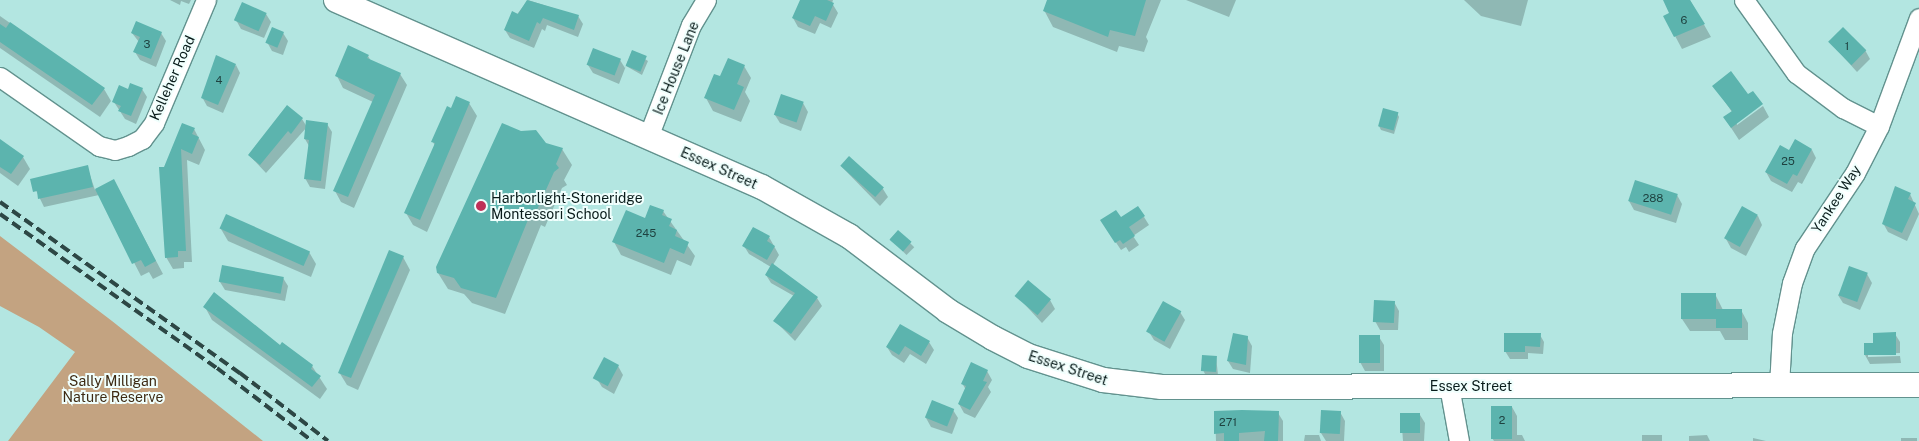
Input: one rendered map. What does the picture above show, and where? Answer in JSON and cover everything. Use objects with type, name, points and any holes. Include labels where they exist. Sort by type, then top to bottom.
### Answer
[{"type":"main road","name":"Essex Street","points":[[336,0],[648,137],[816,215],[962,320],[1028,356],[1103,380],[1162,387],[1919,385]]},
{"type":"street","name":"Kelleher Road","points":[[0,78],[100,146],[115,150],[128,146],[142,139],[154,123],[206,0]]},
{"type":"street","name":"Ice House Lane","points":[[648,137],[691,25],[706,0]]},
{"type":"street","points":[[1744,0],[1796,73],[1843,108],[1879,126]]},
{"type":"street","name":"Yankee Way","points":[[1779,386],[1782,333],[1792,284],[1805,248],[1855,173],[1879,126],[1919,18]]},
{"type":"street","points":[[1449,386],[1459,441]]},
{"type":"green space","name":"Sally Milligan Nature Reserve","points":[[0,236],[112,321],[263,441],[8,441],[75,352],[39,327],[0,306]]},
{"type":"building","points":[[527,0],[579,15],[574,30],[543,18],[540,24],[537,22],[529,41],[504,30],[512,11],[518,14]]},
{"type":"building","points":[[800,0],[827,0],[834,3],[826,21],[815,16],[810,26],[792,18]]},
{"type":"building","points":[[1047,0],[1146,0],[1135,36],[1110,30],[1108,37],[1043,11]]},
{"type":"building","points":[[1663,0],[1690,0],[1705,24],[1674,37],[1663,16],[1669,13]]},
{"type":"building","points":[[242,2],[267,13],[259,31],[234,20]]},
{"type":"building","points":[[136,21],[162,32],[151,59],[133,52],[140,37],[131,33]]},
{"type":"building","points":[[10,22],[105,88],[92,105],[0,42],[0,24],[6,28]]},
{"type":"building","points":[[272,27],[284,32],[277,48],[265,43]]},
{"type":"building","points":[[1843,27],[1866,50],[1851,65],[1828,42]]},
{"type":"building","points":[[348,45],[369,55],[367,58],[401,73],[348,197],[333,191],[375,95],[335,76]]},
{"type":"building","points":[[593,48],[621,59],[615,76],[587,65]]},
{"type":"building","points":[[632,50],[647,56],[640,72],[626,66]]},
{"type":"building","points":[[216,55],[236,64],[218,105],[201,98]]},
{"type":"building","points":[[728,58],[745,65],[737,84],[744,87],[734,110],[704,98],[714,74],[720,76]]},
{"type":"building","points":[[1731,71],[1748,94],[1753,91],[1763,104],[1731,128],[1723,117],[1732,111],[1712,86]]},
{"type":"building","points":[[130,83],[143,88],[131,116],[118,111],[121,106],[112,102],[119,85],[128,89]]},
{"type":"building","points":[[781,94],[804,102],[797,123],[774,115]]},
{"type":"building","points":[[456,96],[470,102],[420,220],[404,213],[435,143],[431,142],[447,106],[451,108]]},
{"type":"building","points":[[287,105],[303,118],[291,134],[288,131],[260,165],[248,155]]},
{"type":"building","points":[[1383,108],[1398,112],[1394,130],[1378,126]]},
{"type":"building","points":[[306,120],[328,123],[321,181],[304,179],[309,140],[304,139]]},
{"type":"building","points":[[182,123],[195,128],[192,134],[199,137],[192,154],[181,149],[186,251],[178,251],[178,257],[165,258],[159,167],[164,167]]},
{"type":"building","points":[[502,123],[521,131],[536,130],[546,143],[563,148],[556,164],[559,168],[554,172],[536,212],[532,210],[496,298],[461,288],[454,278],[437,273],[436,267]]},
{"type":"building","points":[[0,139],[24,156],[11,174],[0,167]]},
{"type":"building","points":[[1795,139],[1812,149],[1797,176],[1793,174],[1787,184],[1765,172],[1780,145],[1789,150]]},
{"type":"building","points":[[849,156],[884,187],[875,197],[840,166]]},
{"type":"building","points":[[88,165],[93,187],[38,199],[37,191],[33,192],[30,179]]},
{"type":"building","points":[[114,179],[156,261],[145,267],[141,260],[132,264],[95,189]]},
{"type":"building","points":[[1635,180],[1678,194],[1671,215],[1628,201]]},
{"type":"building","points":[[1895,186],[1911,193],[1908,199],[1916,203],[1902,233],[1882,224]]},
{"type":"building","points":[[650,205],[664,210],[662,215],[672,219],[669,226],[677,230],[675,236],[689,242],[684,254],[670,248],[664,263],[612,242],[626,210],[645,218]]},
{"type":"building","points":[[1138,206],[1145,216],[1129,227],[1135,236],[1123,244],[1120,240],[1115,243],[1100,220],[1116,210],[1121,217]]},
{"type":"building","points":[[1742,206],[1758,215],[1740,247],[1724,238]]},
{"type":"building","points":[[226,214],[310,251],[304,266],[219,229]]},
{"type":"building","points":[[753,227],[770,236],[767,241],[775,246],[767,260],[742,246]]},
{"type":"building","points":[[898,230],[912,242],[903,252],[889,240]]},
{"type":"building","points":[[389,250],[404,256],[351,378],[338,373]]},
{"type":"building","points":[[772,263],[818,297],[791,334],[773,321],[795,293],[765,275]]},
{"type":"building","points":[[222,265],[284,277],[281,294],[219,282]]},
{"type":"building","points":[[1849,266],[1868,273],[1857,302],[1838,295]]},
{"type":"building","points":[[1028,280],[1051,299],[1037,315],[1015,296]]},
{"type":"building","points":[[214,292],[280,345],[282,342],[313,365],[311,369],[321,376],[312,387],[203,307]]},
{"type":"building","points":[[1681,293],[1716,293],[1716,319],[1681,319]]},
{"type":"building","points":[[1374,300],[1395,301],[1394,323],[1373,322]]},
{"type":"building","points":[[1163,301],[1181,311],[1164,342],[1146,332]]},
{"type":"building","points":[[1716,309],[1742,309],[1742,328],[1716,328]]},
{"type":"building","points":[[900,324],[930,341],[921,356],[905,346],[899,355],[886,347]]},
{"type":"building","points":[[1896,332],[1896,355],[1864,355],[1864,343],[1873,343],[1873,333]]},
{"type":"building","points":[[1233,333],[1248,336],[1246,365],[1227,361]]},
{"type":"building","points":[[1504,333],[1541,333],[1540,347],[1525,346],[1525,352],[1504,352]]},
{"type":"building","points":[[1359,335],[1380,335],[1380,363],[1359,363]]},
{"type":"building","points":[[1202,355],[1217,356],[1216,372],[1201,371]]},
{"type":"building","points":[[604,357],[619,365],[608,386],[593,378]]},
{"type":"building","points":[[971,362],[988,370],[983,381],[987,382],[970,410],[958,404],[966,386],[961,384]]},
{"type":"building","points":[[932,400],[954,409],[947,427],[925,418]]},
{"type":"building","points":[[1491,406],[1512,406],[1512,439],[1491,439]]},
{"type":"building","points":[[1321,410],[1341,411],[1340,434],[1320,433]]},
{"type":"building","points":[[1214,411],[1279,411],[1278,441],[1264,441],[1265,431],[1239,433],[1239,441],[1224,441],[1224,433],[1214,434]]},
{"type":"building","points":[[1400,413],[1420,413],[1420,433],[1400,433]]},
{"type":"railway","points":[[0,202],[240,373],[328,441]]},
{"type":"railway","points":[[0,214],[217,368],[312,441]]},
{"type":"place","name":"Harborlight-Stoneridge Montessori School","points":[[481,206]]}]
